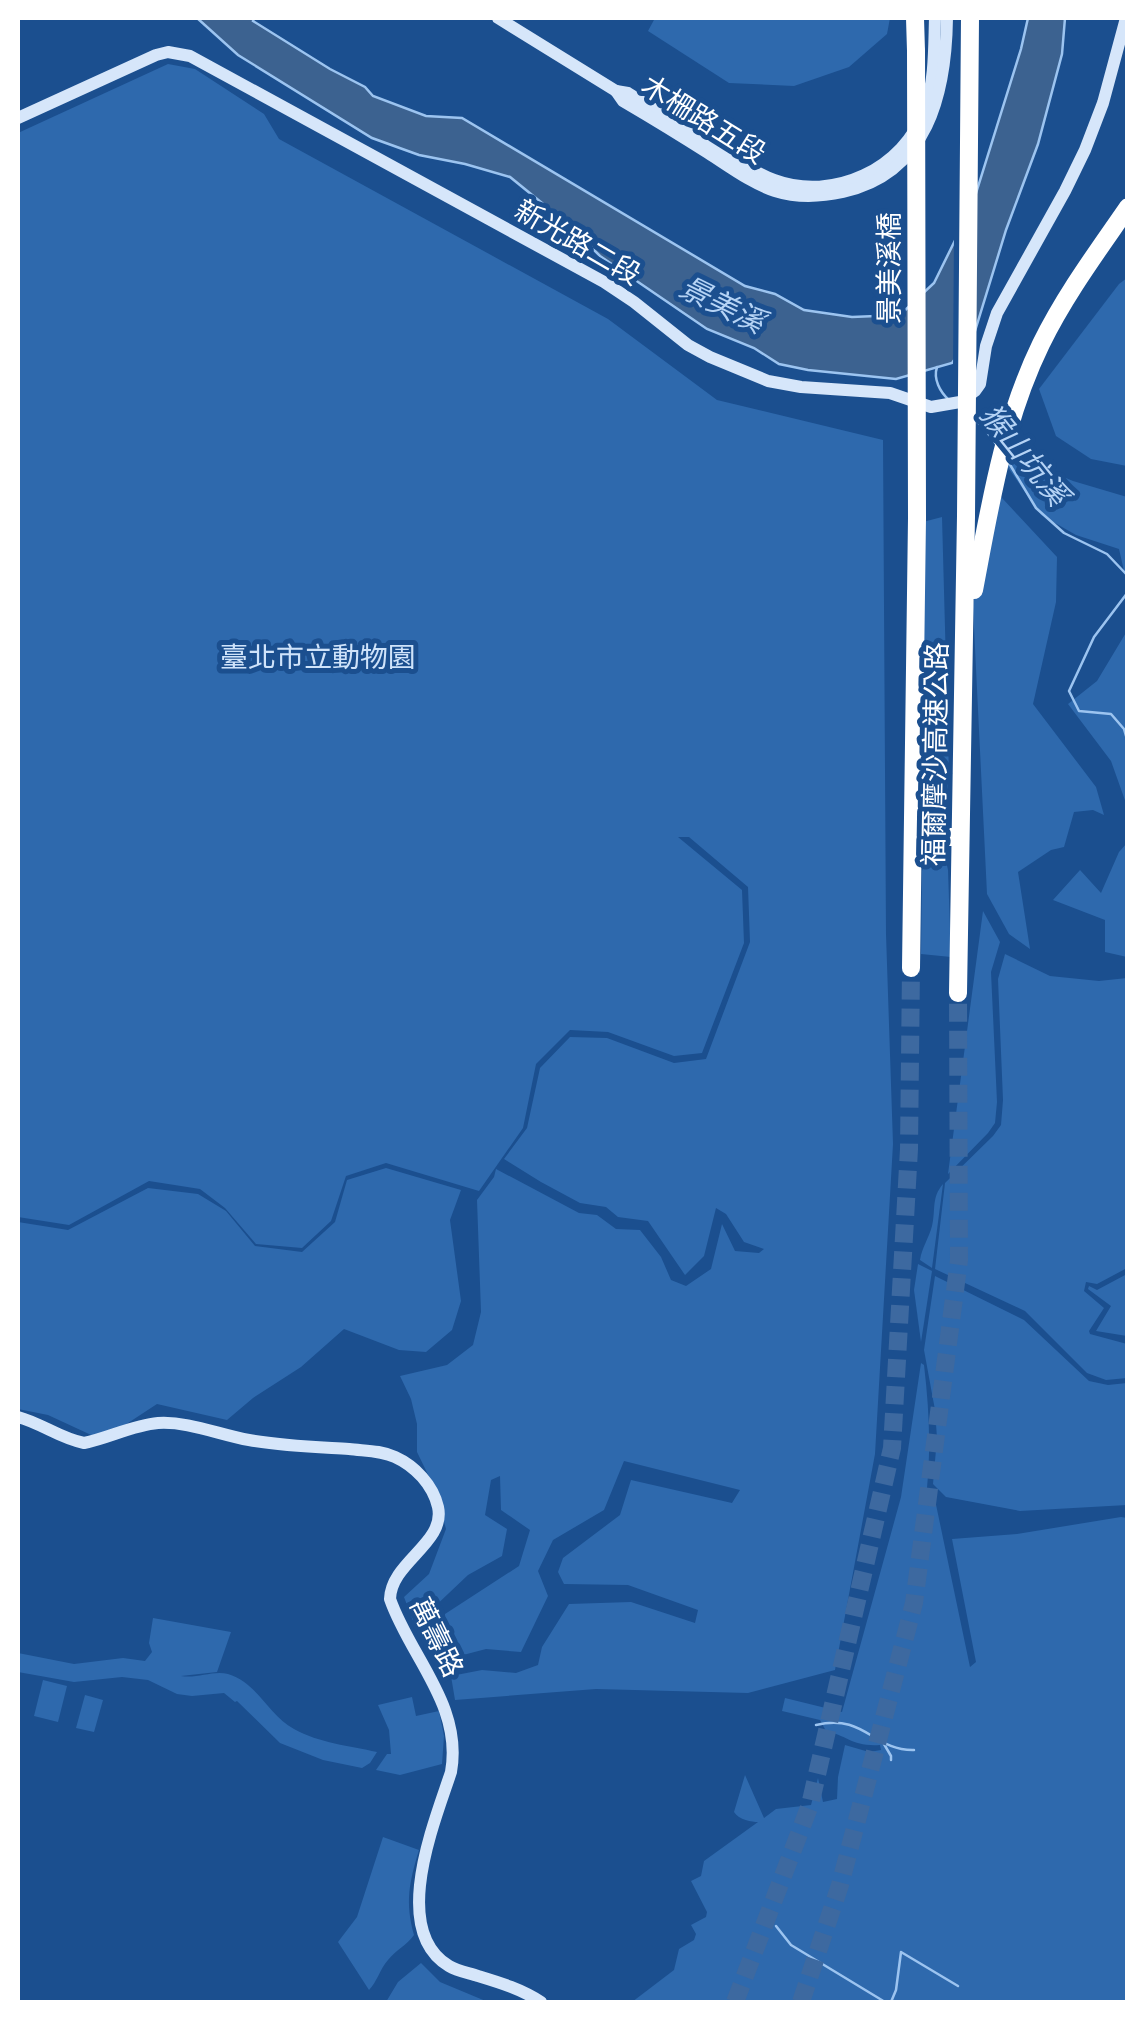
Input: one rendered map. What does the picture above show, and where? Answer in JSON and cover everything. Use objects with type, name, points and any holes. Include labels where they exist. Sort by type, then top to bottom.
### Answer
[{"type":"highway","name":"景美溪橋","points":[[916,18],[917,518]]},
{"type":"highway","name":"福爾摩沙高速公路","points":[[958,993],[970,18]]},
{"type":"highway","points":[[965,640],[995,474],[1028,372],[1074,286],[1128,207]]},
{"type":"highway","name":"福爾摩沙高速公路","points":[[910,968],[917,518]]},
{"type":"highway","points":[[914,837],[960,837]]},
{"type":"street","name":"木柵路五段","points":[[498,18],[763,186],[811,196],[868,185],[900,162],[915,145],[930,121],[940,91],[947,18]]},
{"type":"street","name":"木柵路五段","points":[[616,91],[628,93],[775,181],[816,188],[835,185],[881,166],[914,134],[930,87],[934,18]]},
{"type":"street","name":"新光路二段","points":[[18,118],[156,54],[190,56],[604,282],[710,357],[768,381],[879,392],[932,407],[960,402],[980,384],[997,312],[1089,140],[1126,18]]},
{"type":"street","name":"萬壽路","points":[[18,1417],[84,1443],[150,1424],[172,1423],[269,1443],[375,1452],[395,1457],[422,1476],[437,1502],[438,1523],[432,1536],[394,1580],[390,1599],[436,1688],[454,1754],[421,1874],[418,1904],[422,1928],[448,1966],[517,1988],[541,2002]]},
{"type":"green space","points":[[655,18],[890,18],[887,34],[849,67],[794,86],[729,83],[648,31]]},
{"type":"green space","name":"臺北市立動物園","points":[[168,64],[195,69],[264,114],[279,139],[608,319],[717,400],[883,440],[886,934],[893,1144],[875,1454],[835,1670],[748,1693],[596,1689],[455,1700],[451,1676],[482,1670],[516,1673],[538,1665],[542,1647],[569,1604],[631,1602],[695,1623],[698,1610],[628,1585],[564,1584],[558,1572],[563,1558],[620,1515],[631,1480],[732,1503],[740,1490],[624,1461],[604,1510],[553,1540],[538,1571],[548,1596],[521,1652],[486,1649],[444,1660],[445,1614],[519,1566],[530,1530],[501,1510],[500,1476],[491,1480],[485,1515],[507,1529],[502,1556],[468,1575],[430,1611],[430,1650],[418,1634],[404,1597],[429,1574],[446,1529],[435,1489],[417,1452],[417,1424],[400,1376],[447,1365],[473,1345],[481,1312],[477,1200],[496,1169],[579,1213],[597,1215],[616,1229],[640,1230],[661,1257],[671,1280],[686,1286],[711,1269],[722,1224],[735,1251],[759,1253],[764,1249],[744,1242],[726,1214],[716,1208],[704,1256],[685,1275],[648,1221],[618,1217],[606,1207],[580,1203],[504,1159],[527,1128],[540,1068],[570,1037],[607,1038],[674,1063],[706,1059],[750,942],[748,887],[689,837],[678,837],[742,890],[744,943],[702,1053],[674,1056],[608,1032],[570,1030],[536,1064],[523,1128],[479,1191],[386,1163],[346,1176],[331,1221],[302,1248],[256,1244],[225,1208],[200,1189],[149,1181],[69,1225],[18,1217],[18,133]]},
{"type":"green space","points":[[1127,278],[1127,466],[1091,459],[1056,436],[1039,389]]},
{"type":"green space","points":[[1008,429],[1040,467],[1127,497],[1127,584],[1119,549],[1076,535],[1041,515],[998,453]]},
{"type":"green space","points":[[989,484],[1057,557],[1056,602],[1033,704],[1096,787],[1104,815],[1093,810],[1074,812],[1064,847],[1051,850],[1018,872],[1030,949],[1009,934],[987,894],[973,607]]},
{"type":"green space","points":[[942,517],[949,776],[945,805],[936,814],[927,809],[922,792],[923,522]]},
{"type":"green space","points":[[1127,631],[1127,806],[1111,761],[1068,704],[1097,681]]},
{"type":"green space","points":[[1127,843],[1127,957],[1105,952],[1105,920],[1053,900],[1080,870],[1101,893]]},
{"type":"green space","points":[[935,855],[946,861],[948,870],[951,957],[921,954],[922,871]]},
{"type":"green space","points":[[983,911],[1000,942],[991,972],[995,1123],[948,1174]]},
{"type":"green space","points":[[1005,954],[1050,976],[1099,981],[1127,978],[1127,1268],[1097,1284],[1086,1282],[1084,1291],[1104,1308],[1090,1334],[1127,1344],[1127,1378],[1106,1380],[1087,1373],[1025,1311],[935,1269],[945,1183],[1001,1125],[998,979]]},
{"type":"green space","points":[[386,1168],[461,1190],[450,1220],[461,1301],[452,1330],[426,1352],[399,1350],[344,1329],[301,1367],[227,1420],[157,1404],[102,1440],[48,1415],[18,1409],[18,1222],[68,1230],[148,1188],[198,1194],[226,1211],[255,1246],[302,1252],[335,1222],[347,1180]]},
{"type":"green space","points":[[943,1184],[932,1268],[920,1260],[932,1226],[935,1199]]},
{"type":"green space","points":[[918,1264],[932,1271],[921,1342],[914,1290]]},
{"type":"green space","points":[[1127,1274],[1127,1336],[1096,1331],[1111,1306],[1089,1286],[1097,1290]]},
{"type":"green space","points":[[935,1276],[1024,1320],[1089,1381],[1127,1383],[1127,1505],[1020,1511],[946,1497],[933,1484],[937,1438],[924,1350]]},
{"type":"green space","points":[[921,1363],[928,1411],[927,1488],[934,1495],[970,1667],[976,1662],[952,1539],[1127,1518],[1127,2002],[632,2002],[674,1970],[679,1949],[694,1940],[696,1934],[691,1925],[706,1917],[691,1881],[701,1876],[704,1861],[758,1822],[742,1819],[734,1812],[745,1775],[764,1818],[776,1809],[811,1805],[818,1778],[823,1802],[837,1799],[845,1745],[869,1752],[881,1750],[880,1745],[856,1743],[826,1731],[820,1720],[782,1711],[785,1698],[842,1712],[901,1497]]},
{"type":"green space","points":[[153,1618],[231,1632],[217,1672],[181,1676],[228,1674],[247,1684],[294,1729],[324,1741],[377,1752],[362,1768],[323,1760],[280,1743],[224,1693],[192,1696],[177,1694],[148,1680],[122,1677],[74,1682],[18,1672],[18,1653],[74,1664],[123,1658],[145,1661],[152,1652],[149,1643]]},
{"type":"green space","points":[[43,1680],[67,1686],[58,1722],[34,1716]]},
{"type":"green space","points":[[85,1695],[103,1700],[94,1732],[76,1728]]},
{"type":"green space","points":[[412,1697],[416,1716],[439,1711],[444,1736],[442,1764],[400,1775],[376,1770],[391,1754],[389,1730],[378,1705]]},
{"type":"green space","points":[[383,1837],[419,1850],[409,1892],[414,1935],[388,1960],[369,1990],[338,1942],[357,1917]]},
{"type":"green space","points":[[421,1963],[440,1982],[488,2002],[386,2002],[398,1982]]},
{"type":"water","name":"景美溪","points":[[197,18],[254,18],[253,21],[330,69],[365,87],[373,96],[426,116],[462,118],[745,286],[775,294],[804,310],[852,317],[900,315],[934,283],[972,206],[1028,18],[1065,18],[1062,54],[1038,144],[975,331],[952,363],[896,379],[779,364],[754,348],[707,329],[600,256],[510,177],[419,155],[372,138],[238,55]]},
{"type":"pier","points":[[967,204],[973,343],[953,368],[954,232]]},
{"type":"waterway","name":"猴山坑溪","points":[[937,367],[938,385],[949,400]]},
{"type":"waterway","name":"猴山坑溪","points":[[975,420],[996,444]]},
{"type":"waterway","name":"猴山坑溪","points":[[1009,463],[1036,508],[1064,533],[1107,554],[1128,576]]},
{"type":"waterway","name":"猴山坑溪","points":[[1128,592],[1094,637],[1069,691],[1079,711],[1111,714],[1124,729],[1128,743]]},
{"type":"waterway","points":[[816,1725],[846,1724],[888,1745],[914,1750]]},
{"type":"waterway","points":[[884,1744],[891,1760]]},
{"type":"waterway","points":[[776,1926],[791,1945],[885,2002]]},
{"type":"waterway","points":[[891,2002],[901,1952],[958,1986]]},
{"type":"tunnel","points":[[735,2002],[810,1805],[892,1448],[909,1149],[911,968]]},
{"type":"tunnel","points":[[801,2002],[840,1885],[914,1603],[959,1260],[958,993]]}]
